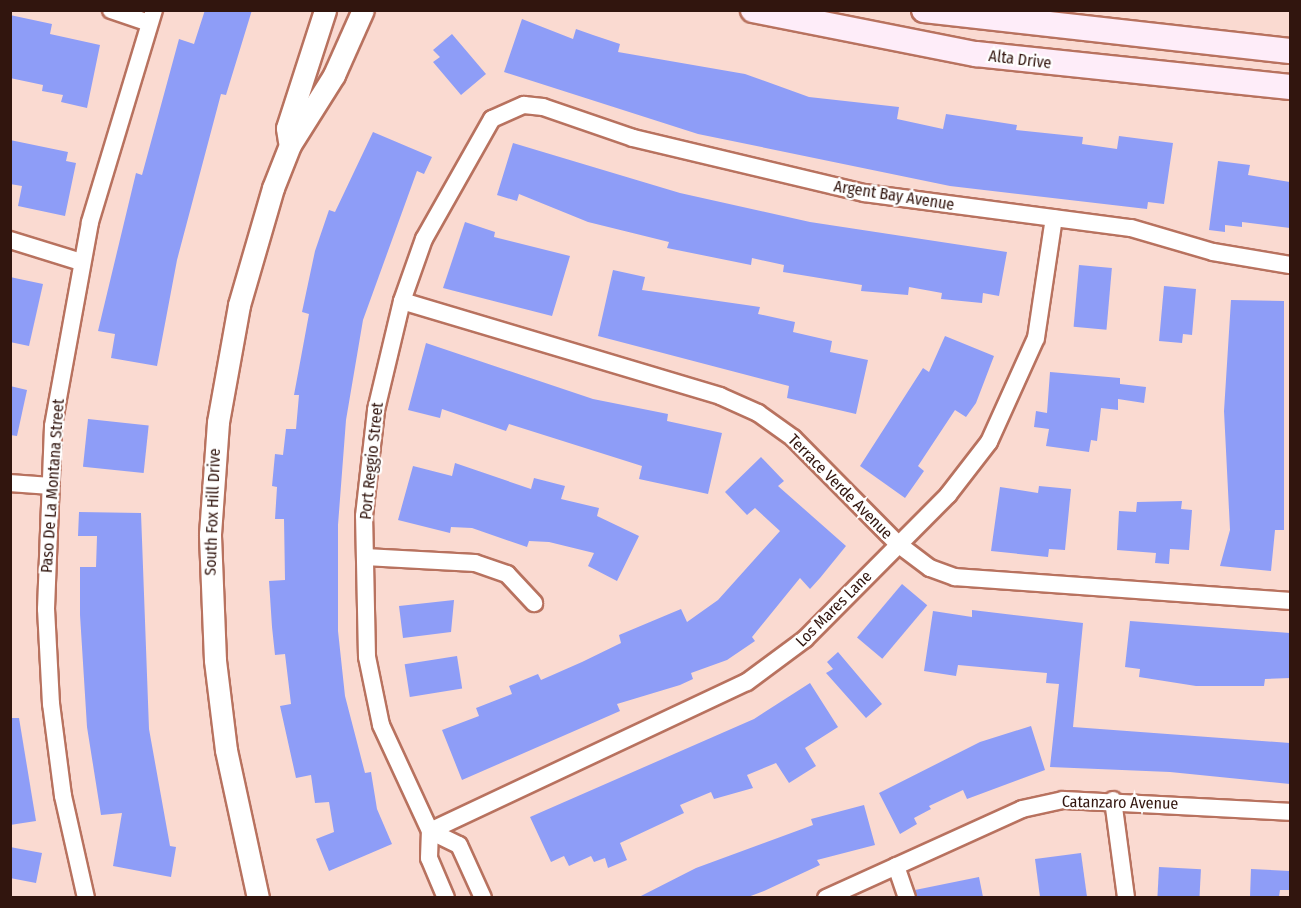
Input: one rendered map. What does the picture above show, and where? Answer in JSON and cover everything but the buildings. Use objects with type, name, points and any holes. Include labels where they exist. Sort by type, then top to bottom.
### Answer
[{"type":"main road","name":"Alta Drive","points":[[753,10],[976,54],[1290,87]]},
{"type":"main road","points":[[924,10],[1290,51]]},
{"type":"street","points":[[111,10],[152,17]]},
{"type":"street","name":"South Fox Hill Drive","points":[[290,145],[287,128],[325,10]]},
{"type":"street","name":"South Fox Hill Drive","points":[[261,893],[219,708],[210,579],[212,495],[223,386],[239,305],[290,145],[334,75],[363,10]]},
{"type":"street","name":"Paso De La Montana Street","points":[[86,897],[63,796],[51,704],[46,609],[53,426],[81,262],[152,17]]},
{"type":"street","name":"Argent Bay Avenue","points":[[504,111],[543,107],[633,138],[864,194],[1131,228],[1213,252],[1290,265]]},
{"type":"street","name":"Port Reggio Street","points":[[446,897],[429,858],[430,831],[381,725],[367,657],[365,557],[376,410],[402,301],[424,238],[471,150],[504,111]]},
{"type":"street","name":"Los Mares Lane","points":[[430,831],[747,682],[805,639],[965,474],[1006,411],[1036,338],[1054,218]]},
{"type":"street","points":[[10,240],[81,262]]},
{"type":"street","name":"Terrace Verde Avenue","points":[[402,301],[720,396],[758,413],[793,438],[898,544],[930,567],[979,581],[1290,601]]},
{"type":"street","points":[[10,483],[50,486]]},
{"type":"street","points":[[365,557],[475,563],[507,574],[534,603]]},
{"type":"street","name":"Catanzaro Avenue","points":[[826,897],[1022,809],[1063,800],[1113,800],[1290,812]]},
{"type":"street","points":[[1113,800],[1126,897]]},
{"type":"street","points":[[430,831],[459,845],[483,897]]},
{"type":"street","points":[[896,866],[907,897]]}]
